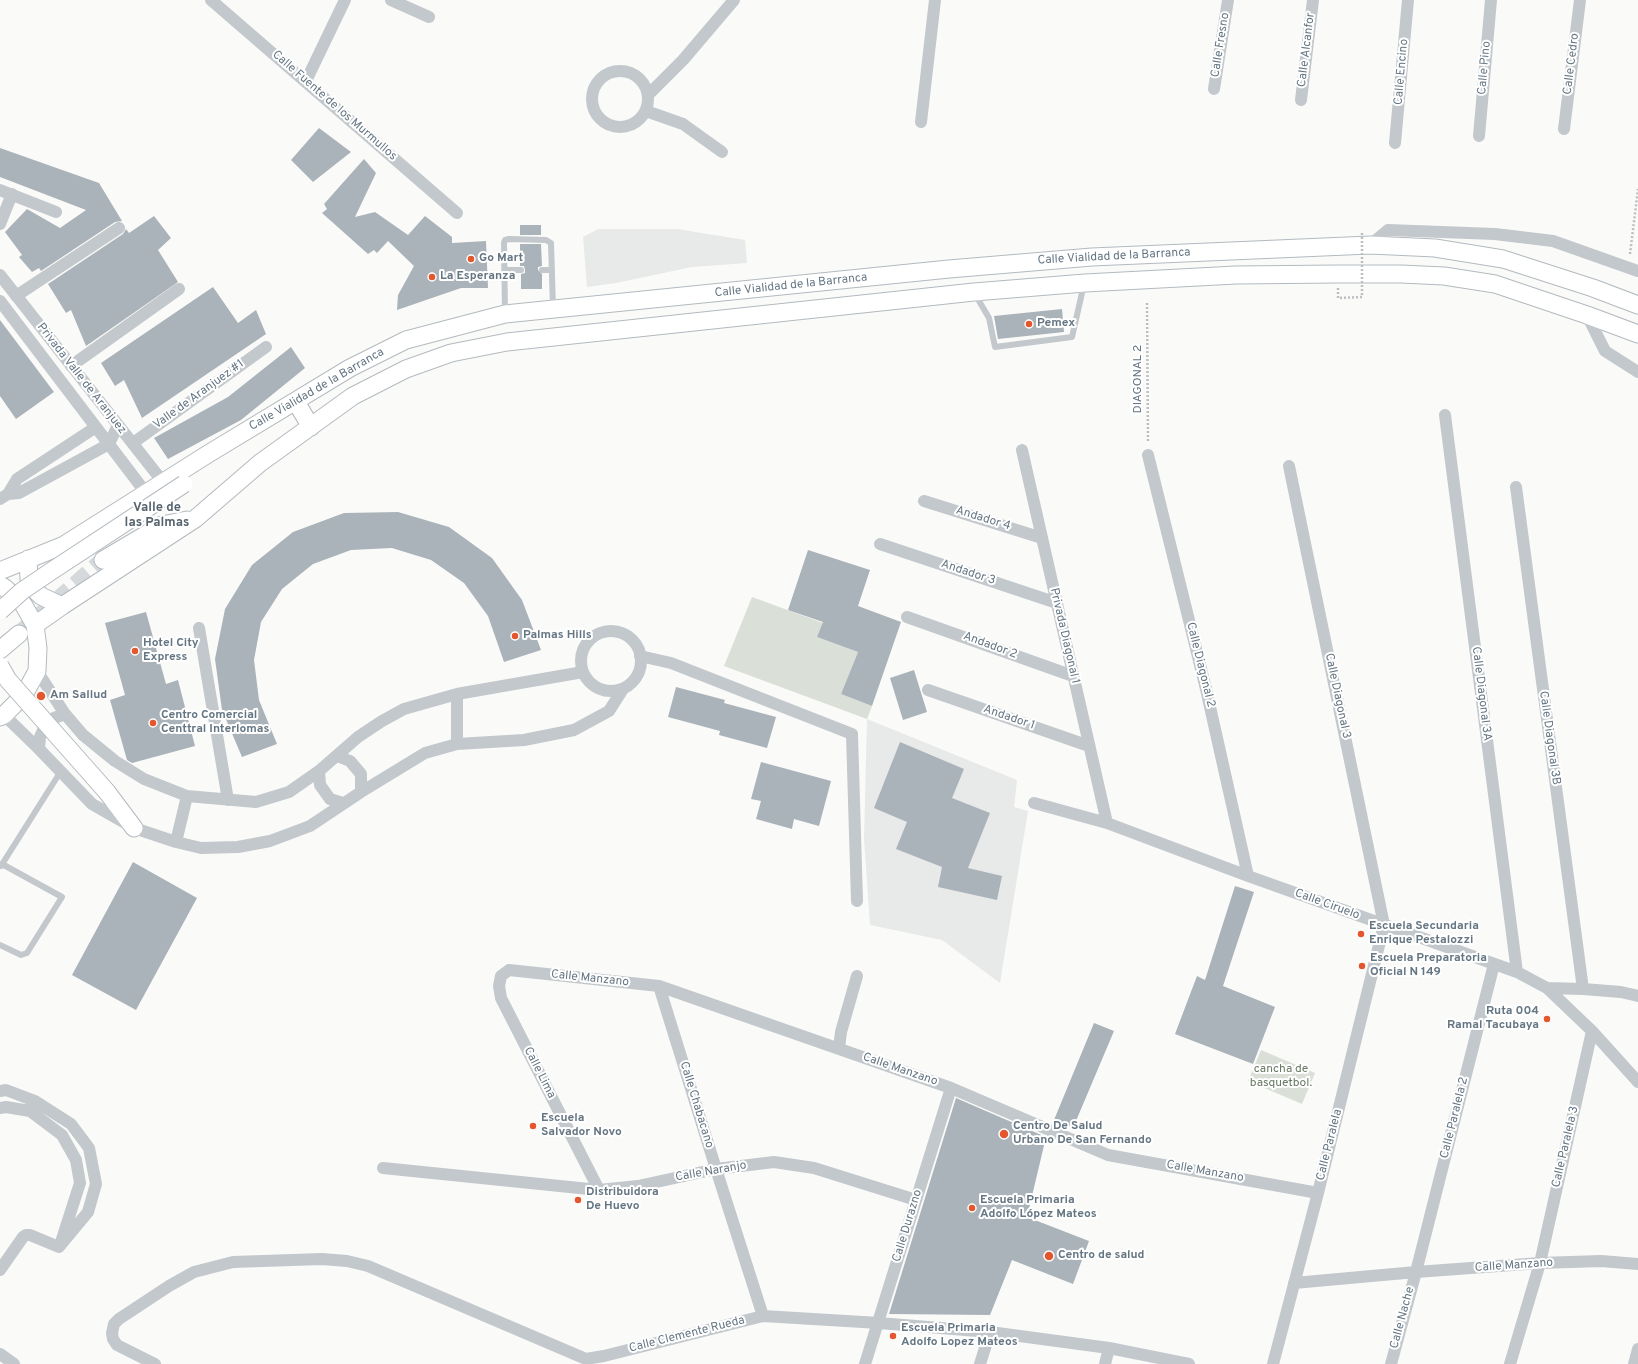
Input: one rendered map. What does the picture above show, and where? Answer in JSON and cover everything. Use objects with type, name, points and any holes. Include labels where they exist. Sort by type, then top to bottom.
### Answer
[{"type":"main road","name":"Calle Vialidad de la Barranca","points":[[0,570],[64,545],[208,454],[350,368],[406,340],[506,314],[965,268],[1366,239],[1503,259],[1592,288],[1638,305]]},
{"type":"main road","name":"Calle Vialidad de la Barranca","points":[[35,625],[195,519],[260,463],[353,396],[406,368],[451,353],[507,342],[974,292],[1085,283],[1236,275],[1401,274],[1444,276],[1495,284],[1638,334]]},
{"type":"main road","points":[[296,402],[311,427]]},
{"type":"main road","points":[[0,611],[22,591],[184,484],[208,454]]},
{"type":"main road","points":[[104,560],[162,525],[195,519]]},
{"type":"main road","points":[[28,560],[30,579],[34,589],[41,596],[62,606]]},
{"type":"main road","points":[[0,585],[23,604],[35,625],[38,648],[37,671],[24,695],[2,716]]},
{"type":"main road","points":[[0,650],[19,634]]},
{"type":"main road","points":[[0,666],[8,680],[107,792],[134,828]]},
{"type":"street","name":"Calle Fuente de los Murmullos","points":[[211,0],[306,81],[456,213]]},
{"type":"street","points":[[306,81],[345,0]]},
{"type":"street","points":[[391,0],[428,17]]},
{"type":"street","points":[[648,95],[683,60],[734,0]]},
{"type":"street","points":[[921,122],[935,0]]},
{"type":"street","name":"Calle Fresno","points":[[1214,90],[1228,0]]},
{"type":"street","name":"Calle Alcanfor","points":[[1301,100],[1313,0]]},
{"type":"street","name":"Calle Encino","points":[[1395,143],[1408,0]]},
{"type":"street","name":"Calle Pino","points":[[1479,136],[1491,0]]},
{"type":"street","name":"Calle Cedro","points":[[1564,129],[1580,0]]},
{"type":"street","points":[[616,71],[630,73],[642,82],[648,95],[646,111],[635,123],[622,128],[608,125],[597,116],[592,102],[594,88],[603,77],[616,71]]},
{"type":"street","points":[[646,111],[683,124],[722,152]]},
{"type":"street","points":[[0,224],[6,192],[56,212]]},
{"type":"street","points":[[16,296],[119,228]]},
{"type":"street","points":[[1366,239],[1388,230],[1495,234],[1553,241],[1633,269]]},
{"type":"street","name":"Privada Valle de Aranjuez","points":[[0,275],[163,482]]},
{"type":"street","points":[[72,366],[179,289]]},
{"type":"street","name":"Privada Valle de Aranjuez","points":[[0,301],[146,493]]},
{"type":"street","points":[[1587,315],[1605,351],[1638,372]]},
{"type":"street","name":"Valle de Aranjuez #1","points":[[133,444],[266,347]]},
{"type":"street","name":"Calle Diagonal 3A","points":[[1445,415],[1517,972]]},
{"type":"street","points":[[4,496],[19,494],[109,444],[118,425]]},
{"type":"street","points":[[4,496],[17,480],[96,427]]},
{"type":"street","name":"Privada Diagonal 1","points":[[1022,450],[1107,823]]},
{"type":"street","name":"Calle Diagonal 2","points":[[1148,455],[1206,689],[1248,876]]},
{"type":"street","name":"Calle Diagonal 3","points":[[1289,466],[1384,925]]},
{"type":"street","name":"Calle Diagonal 3B","points":[[1516,487],[1583,989]]},
{"type":"street","name":"Andador 4","points":[[924,501],[1042,538]]},
{"type":"street","name":"Andador 3","points":[[880,544],[1057,603]]},
{"type":"street","name":"Andador 2","points":[[908,617],[1073,676]]},
{"type":"street","points":[[199,628],[228,800]]},
{"type":"street","points":[[2,716],[39,749],[92,804],[134,828],[176,842],[201,848],[238,847],[270,841],[310,826],[343,803],[425,753],[457,744],[524,740],[574,730],[609,711],[623,689],[638,675],[641,666],[637,646],[631,638],[622,633],[613,631],[603,632],[594,637],[587,644],[582,653],[581,663],[583,672],[588,681],[604,691],[623,689]]},
{"type":"street","points":[[640,656],[671,663],[852,734],[857,901]]},
{"type":"street","points":[[37,671],[65,714],[83,735],[115,762],[144,779],[187,796],[256,802],[289,792],[319,771],[358,737],[404,708],[457,694],[583,672]]},
{"type":"street","name":"Andador 1","points":[[928,690],[1089,746]]},
{"type":"street","points":[[457,694],[457,744]]},
{"type":"street","points":[[39,749],[40,736],[45,726],[54,718],[65,714]]},
{"type":"street","points":[[337,756],[350,761],[361,774],[361,792]]},
{"type":"street","points":[[319,771],[320,785],[330,799],[343,803]]},
{"type":"street","points":[[176,842],[187,796]]},
{"type":"street","name":"Calle Ciruelo","points":[[1034,803],[1107,823],[1248,876],[1517,972],[1547,988]]},
{"type":"street","name":"Calle Paralela","points":[[1273,1364],[1318,1193],[1384,925]]},
{"type":"street","name":"Calle Paralela 2","points":[[1416,1272],[1494,964]]},
{"type":"street","name":"Calle Manzano","points":[[501,998],[499,986],[501,976],[509,970],[659,986],[951,1088],[1108,1155],[1318,1193]]},
{"type":"street","points":[[839,1048],[857,976]]},
{"type":"street","name":"Calle Chabacano","points":[[659,986],[763,1316]]},
{"type":"street","points":[[1547,988],[1621,992],[1638,996]]},
{"type":"street","points":[[1547,988],[1592,1031],[1638,1082]]},
{"type":"street","name":"Calle Lima","points":[[501,998],[599,1190]]},
{"type":"street","name":"Calle Paralela 3","points":[[1510,1364],[1540,1263],[1592,1031]]},
{"type":"street","name":"Calle Durazno","points":[[866,1364],[951,1088]]},
{"type":"street","points":[[0,1091],[6,1090],[35,1101],[71,1124],[89,1148],[96,1184],[88,1212],[59,1247]]},
{"type":"street","points":[[0,1108],[6,1107],[30,1111],[62,1135],[76,1160],[80,1183],[59,1247]]},
{"type":"street","name":"Calle Naranjo","points":[[383,1168],[599,1190],[638,1186],[716,1169],[774,1162],[814,1168],[916,1200]]},
{"type":"street","points":[[2,1264],[26,1235],[30,1235],[59,1247]]},
{"type":"street","name":"Calle Clemente Rueda","points":[[155,1364],[117,1345],[113,1339],[112,1333],[114,1324],[119,1319],[156,1294],[194,1272],[233,1262],[322,1259],[347,1261],[368,1266],[586,1359],[604,1356],[763,1316],[990,1332],[1109,1348],[1189,1364]]},
{"type":"street","name":"Calle Manzano","points":[[1294,1283],[1540,1263],[1601,1262],[1638,1264]]},
{"type":"street","name":"Calle Nache","points":[[1391,1364],[1416,1272]]},
{"type":"street","points":[[980,1364],[990,1332]]},
{"type":"street","points":[[1105,1364],[1109,1348]]},
{"type":"street","points":[[1634,1364],[1638,1349]]},
{"type":"street","points":[[0,1354],[14,1364]]},
{"type":"lane","points":[[506,314],[504,243],[505,240],[509,239],[549,241],[551,243],[553,310]]},
{"type":"lane","points":[[505,270],[520,270]]},
{"type":"lane","points":[[542,270],[552,270]]},
{"type":"lane","points":[[974,292],[989,318],[995,347],[1072,337],[1085,283]]},
{"type":"lane","points":[[0,945],[20,955],[27,953],[62,897],[1,865],[61,772]]},
{"type":"path","points":[[1633,269],[1638,189]]},
{"type":"path","points":[[1338,298],[1362,297],[1366,239]]},
{"type":"path","name":"DIAGONAL 2","points":[[1147,303],[1148,455]]},
{"type":"shaded area","points":[[598,229],[677,229],[745,240],[747,263],[692,267],[616,283],[587,287],[583,237]]},
{"type":"shaded area","points":[[867,719],[1017,780],[1014,807],[1028,811],[1000,983],[942,940],[870,925],[864,839]]},
{"type":"green space","points":[[752,597],[823,623],[817,637],[858,652],[841,694],[872,706],[867,719],[724,666]]},
{"type":"green space","name":"cancha de basquetbol.","points":[[1261,1050],[1315,1073],[1302,1104],[1248,1081]]},
{"type":"building","points":[[319,128],[351,152],[313,182],[291,160]]},
{"type":"building","points":[[0,148],[99,183],[122,221],[115,222],[41,271],[39,268],[32,272],[19,257],[22,255],[5,232],[27,209],[60,228],[86,210],[0,177]]},
{"type":"building","points":[[364,159],[376,173],[355,217],[375,212],[408,235],[425,216],[452,237],[452,243],[486,241],[488,288],[461,288],[397,310],[398,295],[414,266],[388,241],[377,253],[374,250],[368,254],[322,213],[327,209],[324,204]]},
{"type":"building","points":[[154,216],[171,238],[158,250],[178,282],[86,346],[71,310],[66,313],[48,284],[123,234],[126,229],[129,233]]},
{"type":"building","points":[[520,225],[541,225],[541,235],[520,235]]},
{"type":"building","points":[[520,244],[541,244],[542,266],[538,267],[538,270],[542,274],[542,289],[521,289],[521,274],[525,273],[525,270],[524,266],[520,266]]},
{"type":"building","points":[[213,287],[238,323],[256,310],[266,334],[142,418],[124,380],[115,386],[101,363]]},
{"type":"building","name":"Pemex","points":[[1062,309],[1064,332],[998,339],[994,316]]},
{"type":"building","points":[[0,320],[54,392],[16,419],[0,396]]},
{"type":"building","points":[[291,347],[305,368],[241,420],[168,459],[154,438],[228,397]]},
{"type":"building","name":"Palmas Hills","points":[[398,512],[449,527],[492,558],[522,600],[541,650],[504,662],[488,616],[464,583],[431,560],[392,548],[351,550],[313,564],[282,589],[261,622],[254,660],[259,700],[277,744],[242,757],[222,710],[215,659],[225,609],[252,565],[293,532],[344,513]]},
{"type":"building","points":[[808,550],[870,570],[858,606],[901,622],[872,706],[841,694],[858,652],[817,637],[823,622],[788,610]]},
{"type":"building","points":[[146,612],[166,684],[178,680],[195,746],[132,763],[127,760],[110,700],[125,695],[105,623]]},
{"type":"building","points":[[914,670],[927,712],[903,720],[890,678]]},
{"type":"building","points":[[676,687],[725,700],[724,703],[776,717],[767,748],[719,735],[720,731],[668,717]]},
{"type":"building","points":[[900,742],[964,769],[952,798],[990,813],[968,868],[1002,876],[997,900],[938,887],[942,867],[896,849],[907,822],[874,808]]},
{"type":"building","points":[[761,762],[831,781],[819,826],[794,819],[792,829],[756,819],[761,801],[751,799]]},
{"type":"building","points":[[133,862],[197,898],[136,1010],[72,975]]},
{"type":"building","points":[[1235,886],[1254,892],[1223,986],[1275,1007],[1253,1064],[1175,1034],[1197,976],[1205,980]]},
{"type":"building","points":[[1094,1023],[1114,1031],[1073,1128],[1054,1120]]},
{"type":"building","name":"Escuela Primaria Adolfo López Mateos","points":[[956,1098],[1046,1137],[1027,1217],[1089,1241],[1073,1284],[1012,1260],[990,1315],[889,1314]]},
{"type":"tunnel","points":[[19,634],[103,560]]},
{"type":"place","name":"Go Mart","points":[[471,259]]},
{"type":"place","name":"La Esperanza","points":[[432,277]]},
{"type":"place","name":"Pemex","points":[[1029,324]]},
{"type":"place","name":"Palmas Hills","points":[[515,636]]},
{"type":"place","name":"Hotel City Express","points":[[135,651]]},
{"type":"place","name":"Am Sallud","points":[[41,696]]},
{"type":"place","name":"Centro Comercial Centtral Interlomas","points":[[153,723]]},
{"type":"place","name":"Escuela Secundaria Enrique Pestalozzi","points":[[1361,934]]},
{"type":"place","name":"Escuela Preparatoria Oficial N 149","points":[[1362,966]]},
{"type":"place","name":"Ruta 004 Ramal Tacubaya","points":[[1547,1019]]},
{"type":"place","name":"Escuela Salvador Novo","points":[[533,1126]]},
{"type":"place","name":"Centro De Salud Urbano De San Fernando","points":[[1004,1134]]},
{"type":"place","name":"Distribuidora De Huevo","points":[[578,1200]]},
{"type":"place","name":"Escuela Primaria Adolfo López Mateos","points":[[972,1208]]},
{"type":"place","name":"Centro de salud","points":[[1049,1256]]},
{"type":"place","name":"Escuela Primaria Adolfo Lopez Mateos","points":[[893,1336]]},
{"type":"district","name":"Valle de las Palmas","points":[[157,516]]}]
